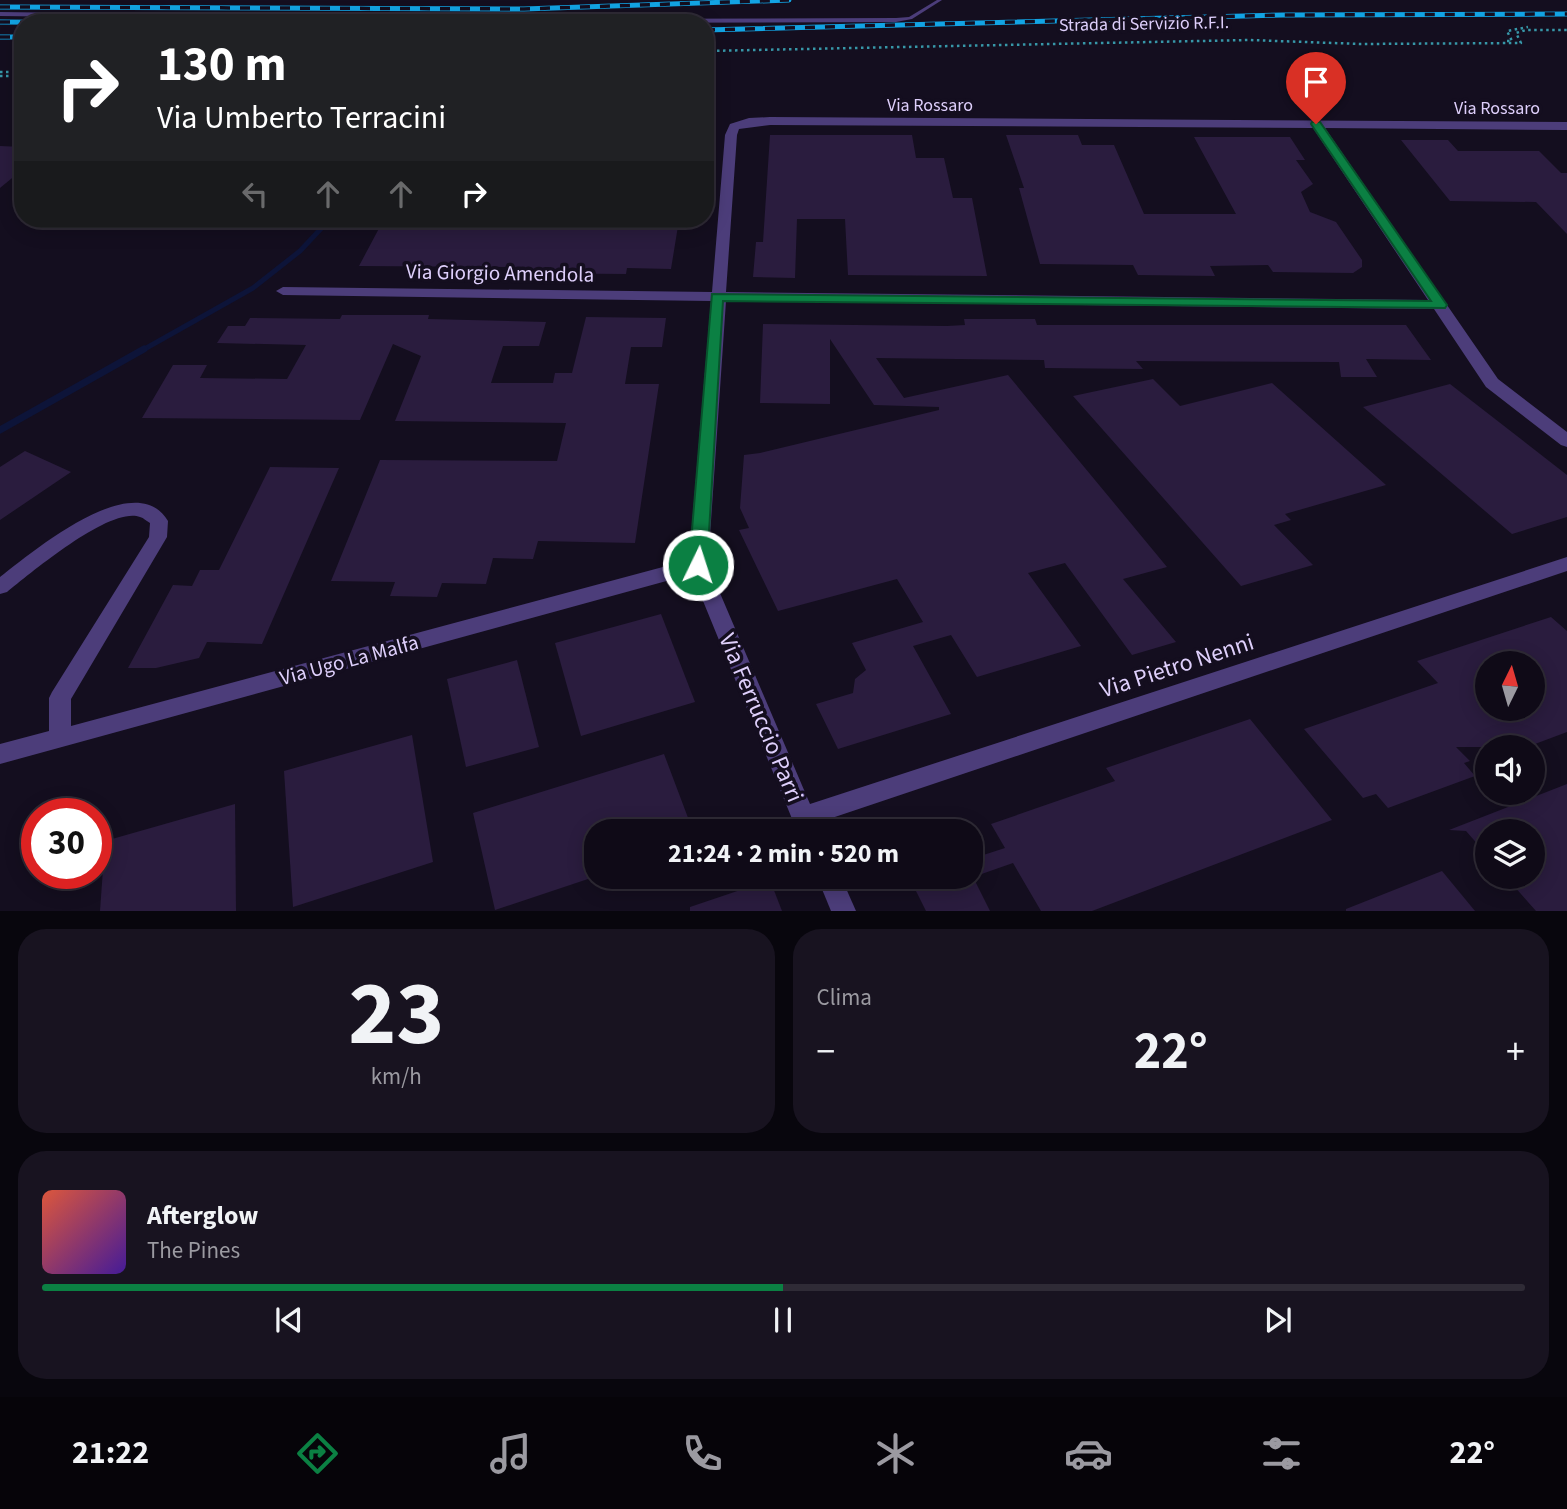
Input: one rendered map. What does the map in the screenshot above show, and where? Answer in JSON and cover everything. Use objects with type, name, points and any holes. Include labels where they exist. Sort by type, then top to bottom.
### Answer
[{"type":"street","name":"Via Rossaro","points":[[698,565],[716,297],[731,135],[734,127],[770,121],[1567,126]]},
{"type":"street","points":[[1316,124],[1492,383],[1567,441]]},
{"type":"street","name":"Via Giorgio Amendola","points":[[284,291],[1440,305]]},
{"type":"street","points":[[0,587],[86,524],[105,515],[137,510],[150,513],[159,521],[158,537],[60,698],[60,738]]},
{"type":"street","name":"Via Pietro Nenni","points":[[821,819],[1567,564]]},
{"type":"street","name":"Via Ugo La Malfa","points":[[0,754],[698,565]]},
{"type":"street","name":"Via Ferruccio Parri","points":[[698,565],[804,819]]},
{"type":"street","points":[[834,889],[844,911]]},
{"type":"lane","points":[[714,21],[896,20],[910,18],[940,0]]},
{"type":"path","name":"Strada di Servizio R.F.I.","points":[[714,50],[1206,38],[1512,41],[1507,31],[1521,27],[1567,29]]},
{"type":"path","points":[[714,50],[1208,40],[1521,43],[1516,33],[1526,30],[1567,29]]},
{"type":"building","points":[[770,135],[912,135],[916,158],[944,158],[953,198],[972,198],[987,276],[848,275],[845,219],[797,219],[795,278],[753,277],[756,242],[763,242]]},
{"type":"building","points":[[1006,135],[1078,135],[1082,145],[1114,145],[1144,214],[1236,214],[1194,137],[1290,137],[1305,160],[1296,160],[1313,184],[1301,192],[1310,212],[1336,222],[1362,260],[1362,267],[1353,273],[1273,272],[1268,265],[1210,266],[1215,276],[1138,275],[1133,265],[1040,264],[1019,188],[1024,188]]},
{"type":"building","points":[[1401,140],[1448,140],[1458,151],[1539,151],[1561,173],[1567,173],[1567,234],[1536,202],[1450,201]]},
{"type":"building","points":[[0,146],[14,147],[14,176],[0,188]]},
{"type":"building","points":[[379,228],[678,228],[671,269],[627,268],[626,274],[505,273],[507,267],[359,266]]},
{"type":"building","points":[[342,315],[429,315],[428,319],[546,322],[539,346],[503,346],[491,383],[553,383],[555,373],[572,373],[586,317],[666,318],[662,347],[631,347],[625,384],[659,384],[635,543],[538,541],[533,559],[493,558],[486,584],[442,583],[437,597],[390,596],[395,582],[331,581],[380,460],[557,461],[566,423],[395,421],[421,356],[393,344],[360,420],[142,418],[173,365],[207,365],[200,378],[287,379],[306,345],[217,343],[228,326],[245,326],[250,318],[340,319]]},
{"type":"building","points":[[964,319],[1035,319],[1037,325],[1406,325],[1431,360],[1366,359],[1377,377],[1341,377],[1339,362],[1136,361],[1143,369],[1045,368],[1044,360],[876,358],[904,398],[1008,375],[1167,567],[1123,579],[1176,642],[1132,655],[1065,563],[1028,573],[1081,646],[977,677],[951,635],[913,646],[951,714],[838,749],[816,704],[853,693],[855,679],[866,670],[852,643],[923,622],[897,579],[778,611],[739,530],[749,528],[740,508],[744,455],[939,410],[939,407],[874,405],[830,339],[830,404],[760,403],[763,324],[947,326],[965,325]]},
{"type":"building","points":[[1153,379],[1180,406],[1272,383],[1386,485],[1285,514],[1291,520],[1274,525],[1313,565],[1241,586],[1073,396]]},
{"type":"building","points":[[1450,384],[1567,475],[1567,517],[1512,534],[1363,407]]},
{"type":"building","points":[[25,451],[71,472],[0,520],[0,467]]},
{"type":"building","points":[[270,467],[339,468],[262,644],[207,642],[199,658],[156,668],[128,668],[173,585],[192,586],[200,570],[219,570]]},
{"type":"building","points":[[661,614],[695,702],[581,736],[555,643]]},
{"type":"building","points":[[1551,617],[1567,631],[1567,732],[1545,740],[1545,735],[1475,735],[1475,747],[1456,747],[1470,761],[1464,763],[1475,776],[1388,808],[1376,794],[1363,798],[1304,729],[1438,683],[1417,661]]},
{"type":"building","points":[[517,660],[539,747],[466,767],[447,679]]},
{"type":"building","points":[[1250,719],[1332,820],[1092,911],[1041,911],[1013,863],[983,874],[983,855],[1005,848],[991,824],[1115,781],[1106,768]]},
{"type":"building","points":[[412,735],[433,862],[293,907],[284,771]]},
{"type":"building","points":[[664,754],[688,819],[584,819],[584,880],[495,910],[473,813]]},
{"type":"building","points":[[1567,784],[1567,911],[1536,911],[1517,889],[1545,889],[1545,819],[1477,819],[1513,805],[1545,805],[1545,793]]},
{"type":"building","points":[[235,804],[236,911],[100,911],[102,889],[112,889],[112,839]]},
{"type":"building","points":[[1475,820],[1475,841],[1466,831],[1449,830]]},
{"type":"building","points":[[1442,871],[1475,911],[1346,911],[1346,909]]},
{"type":"building","points":[[743,889],[773,889],[782,911],[690,911],[690,907]]},
{"type":"building","points":[[915,889],[979,889],[990,911],[926,911]]},
{"type":"waterway","points":[[141,351],[253,288],[300,251],[322,228]]},
{"type":"waterway","points":[[0,430],[144,349]]},
{"type":"railway","points":[[0,7],[524,9],[789,0]]},
{"type":"railway","points":[[714,30],[1283,15],[1567,14]]},
{"type":"railway","points":[[0,22],[14,22]]},
{"type":"railway","points":[[0,37],[14,37]]},
{"type":"route","points":[[698,565],[716,297],[1440,305],[1316,124]]}]
